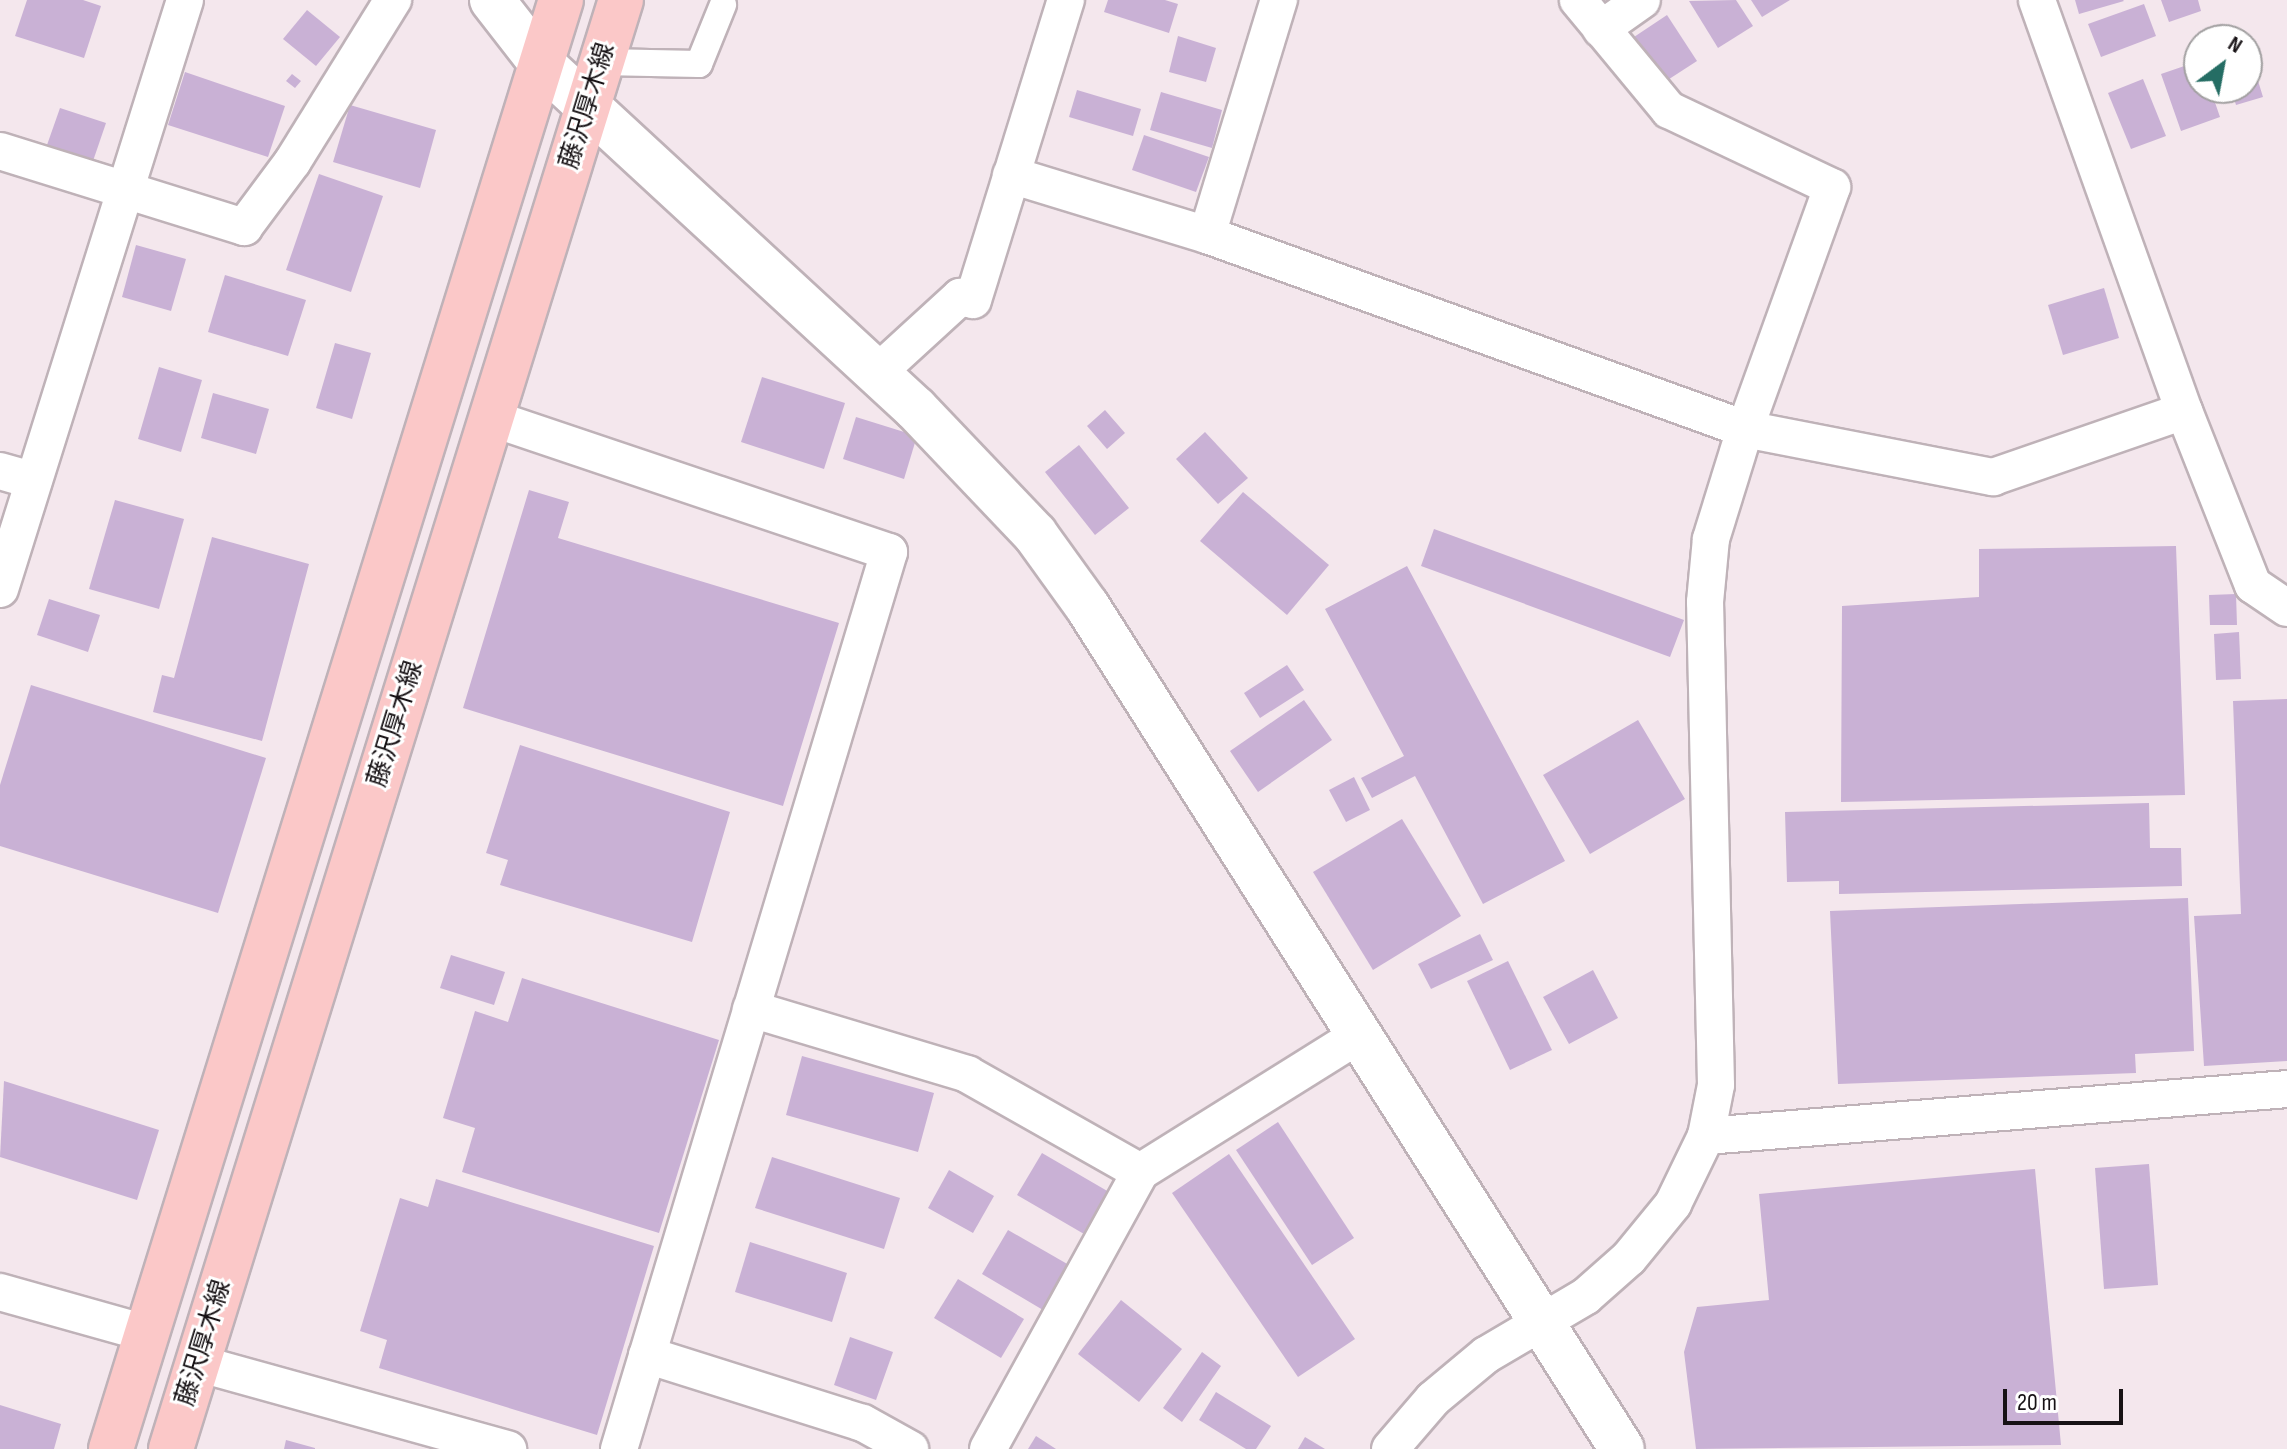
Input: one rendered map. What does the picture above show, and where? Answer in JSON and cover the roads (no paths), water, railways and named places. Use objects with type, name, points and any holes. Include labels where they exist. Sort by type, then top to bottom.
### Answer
[{"type":"main road","points":[[111,1449],[561,0]]},
{"type":"main road","name":"藤沢厚木線","points":[[171,1449],[621,0]]},
{"type":"street","points":[[0,589],[185,0]]},
{"type":"street","points":[[0,151],[244,227],[293,161],[393,0]]},
{"type":"street","points":[[492,0],[541,63],[877,373],[1035,534],[1087,606],[1356,1037],[1543,1321],[1622,1449]]},
{"type":"street","points":[[877,373],[960,297],[973,300],[1066,0]]},
{"type":"street","points":[[1207,235],[1279,0]]},
{"type":"street","points":[[1390,1449],[1433,1399],[1486,1355],[1586,1296],[1629,1258],[1673,1204],[1706,1136],[1716,1085],[1705,602],[1711,539],[1745,429],[1832,187],[1669,110],[1578,0]]},
{"type":"street","points":[[1601,29],[1642,0]]},
{"type":"street","points":[[2037,0],[2184,411],[2253,585],[2287,608]]},
{"type":"street","points":[[602,62],[699,64],[723,5]]},
{"type":"street","points":[[1011,175],[1207,235],[1745,429],[1993,477],[2184,411]]},
{"type":"street","points":[[491,418],[889,552],[619,1449]]},
{"type":"street","points":[[0,471],[34,481]]},
{"type":"street","points":[[751,1009],[967,1074],[1140,1172]]},
{"type":"street","points":[[988,1449],[1140,1172],[1356,1037]]},
{"type":"street","points":[[1706,1136],[2287,1089]]},
{"type":"street","points":[[0,1292],[146,1333]]},
{"type":"street","points":[[647,1355],[863,1423],[910,1449]]},
{"type":"street","points":[[197,1363],[508,1449]]}]
